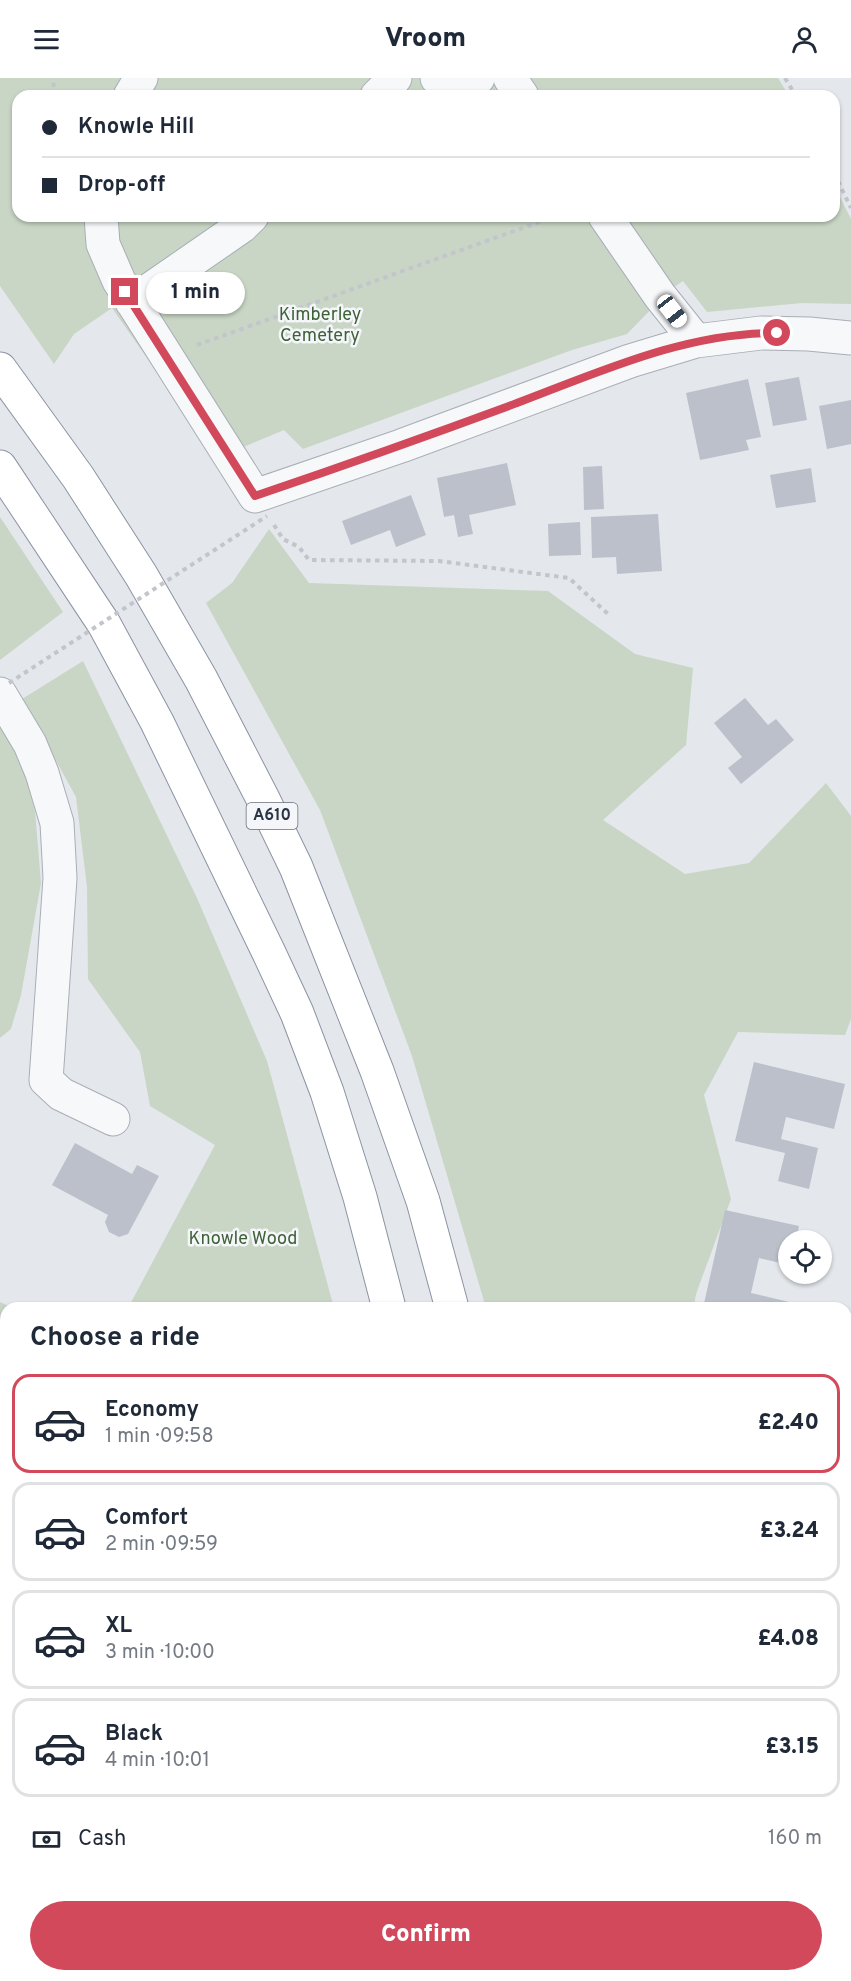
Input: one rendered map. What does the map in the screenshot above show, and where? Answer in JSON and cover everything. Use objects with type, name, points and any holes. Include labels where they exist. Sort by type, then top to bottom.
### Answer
[{"type":"highway","name":"A610","points":[[0,369],[78,477],[141,575],[201,679],[296,867],[377,1071],[423,1201],[450,1302]]},
{"type":"highway","points":[[0,467],[104,624],[157,722],[297,1013],[327,1092],[360,1197],[387,1302]]},
{"type":"street","points":[[383,90],[395,78]]},
{"type":"street","points":[[437,78],[450,84],[472,84],[478,78]]},
{"type":"street","points":[[101,222],[103,244],[119,281],[261,506],[401,446],[630,361],[696,341],[761,333],[851,338]]},
{"type":"street","points":[[132,302],[246,222]]},
{"type":"street","points":[[609,222],[660,296],[696,341]]},
{"type":"street","points":[[6,695],[42,773],[57,823],[60,878],[46,1080],[61,1094],[113,1119]]},
{"type":"path","points":[[840,186],[851,208]]},
{"type":"path","points":[[166,356],[539,222]]},
{"type":"path","points":[[6,695],[261,506],[283,539],[299,547],[309,560],[439,561],[569,578],[608,614]]},
{"type":"green space","name":"Kimberley Cemetery","points":[[0,78],[778,78],[785,90],[12,90],[12,222],[840,222],[840,197],[851,219],[851,304],[802,303],[707,312],[683,281],[661,296],[660,300],[627,334],[572,350],[303,449],[284,430],[217,458],[112,308],[74,334],[54,364],[0,286]]},
{"type":"green space","points":[[0,517],[63,612],[0,660]]},
{"type":"green space","points":[[269,529],[309,583],[548,591],[635,654],[693,668],[686,745],[603,820],[685,874],[749,863],[826,783],[851,816],[851,1019],[845,1035],[738,1032],[704,1095],[731,1199],[694,1302],[484,1302],[412,1056],[320,810],[206,603],[232,583]]},
{"type":"green space","name":"Knowle Wood","points":[[83,661],[197,898],[267,1061],[332,1302],[131,1302],[215,1145],[150,1106],[140,1052],[88,979],[87,887],[76,797],[22,699]]},
{"type":"green space","points":[[0,719],[21,759],[35,811],[41,883],[21,995],[11,1029],[0,1038]]},
{"type":"building","points":[[799,377],[807,420],[773,426],[765,383]]},
{"type":"building","points":[[748,379],[761,437],[746,440],[749,450],[700,460],[686,393]]},
{"type":"building","points":[[851,400],[851,444],[827,449],[819,406]]},
{"type":"building","points":[[507,463],[516,505],[469,515],[473,534],[458,537],[454,515],[444,517],[437,478]]},
{"type":"building","points":[[602,466],[604,509],[584,510],[583,467]]},
{"type":"building","points":[[811,468],[816,502],[776,508],[770,475]]},
{"type":"building","points":[[411,495],[426,535],[396,547],[390,530],[351,545],[342,521]]},
{"type":"building","points":[[658,514],[662,571],[617,574],[616,557],[592,558],[591,517]]},
{"type":"building","points":[[580,522],[581,555],[549,556],[548,524]]},
{"type":"building","points":[[745,698],[768,725],[776,719],[794,740],[741,784],[728,768],[742,757],[714,723]]},
{"type":"building","points":[[754,1062],[845,1084],[834,1129],[786,1117],[781,1139],[818,1148],[809,1189],[778,1181],[785,1153],[735,1141]]},
{"type":"building","points":[[75,1143],[132,1174],[137,1165],[159,1176],[128,1234],[119,1237],[109,1232],[105,1222],[108,1215],[52,1185]]},
{"type":"building","points":[[725,1210],[799,1226],[798,1230],[778,1230],[778,1262],[759,1258],[751,1293],[789,1302],[704,1302]]},
{"type":"route","points":[[125,292],[255,496],[401,446],[630,361],[696,341],[777,333]]}]
